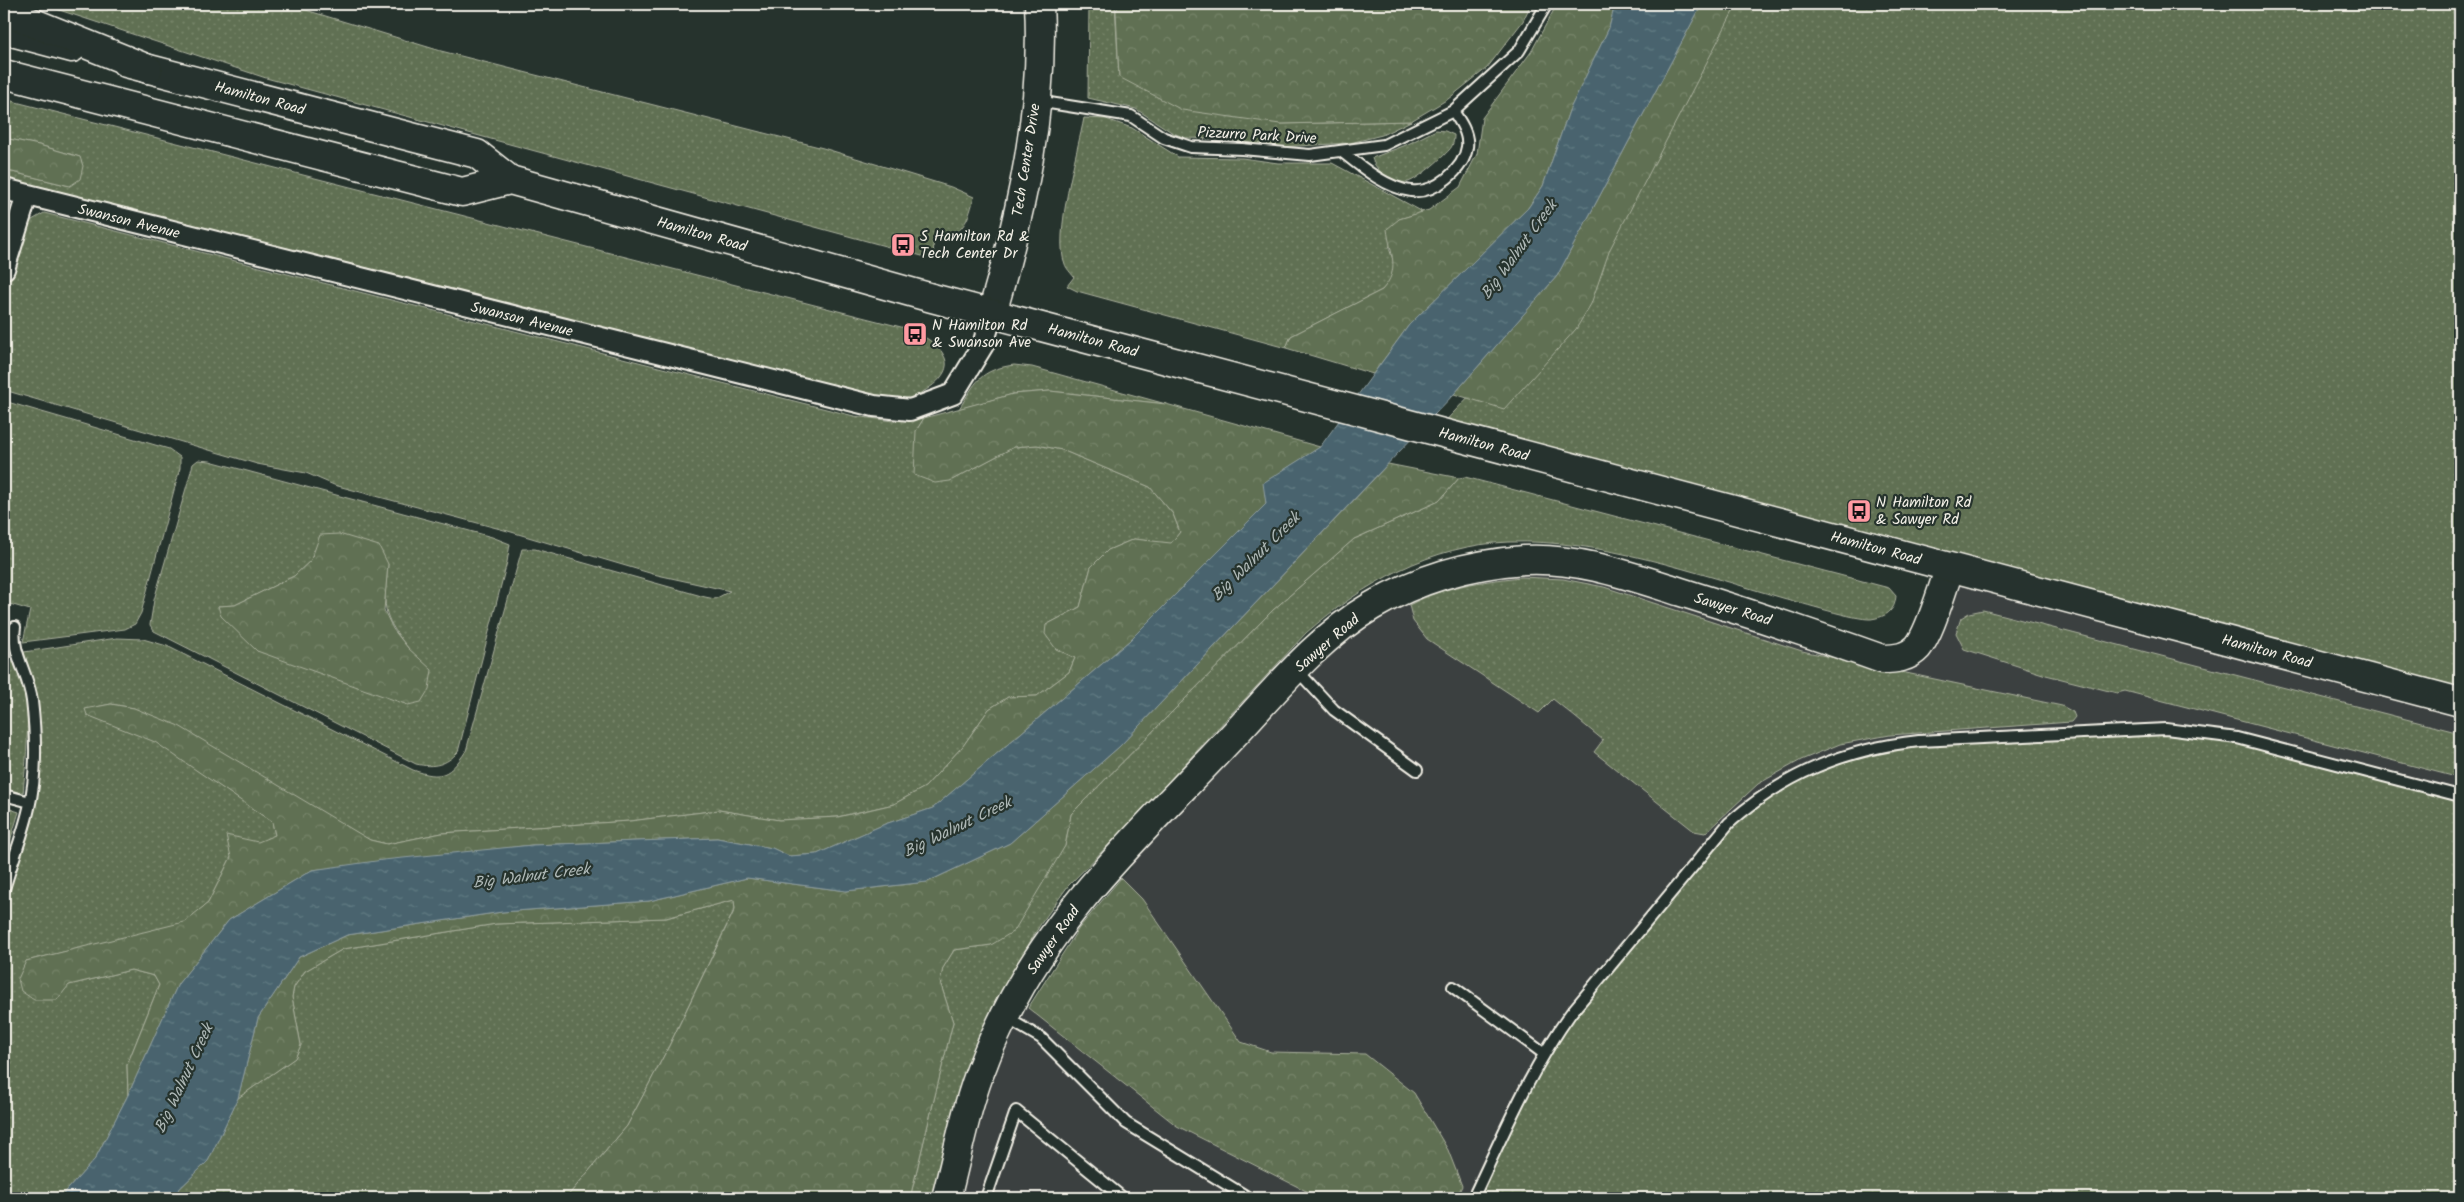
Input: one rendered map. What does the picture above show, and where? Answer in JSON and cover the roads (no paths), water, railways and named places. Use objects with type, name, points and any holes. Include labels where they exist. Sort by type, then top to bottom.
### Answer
[{"type":"main road","name":"Tech Center Drive","points":[[992,313],[1010,252],[1024,185],[1036,101],[1039,4]]},
{"type":"main road","points":[[4,11],[148,68]]},
{"type":"main road","name":"Hamilton Road","points":[[4,30],[477,154],[510,180],[992,313],[2460,702]]},
{"type":"main road","name":"Hamilton Road","points":[[4,74],[462,192],[510,180]]},
{"type":"main road","name":"Sawyer Road","points":[[946,1198],[982,1064],[1037,959],[1080,900],[1296,669],[1338,630],[1369,607],[1400,590],[1463,568],[1527,560],[1568,561],[1610,571],[1762,617],[1882,659],[1897,659],[1917,648],[1925,634],[1950,568]]},
{"type":"street","name":"Swanson Avenue","points":[[4,190],[874,406],[910,410],[952,394],[983,345],[992,313]]},
{"type":"street","points":[[4,269],[27,195]]},
{"type":"lane","name":"Pizzurro Park Drive","points":[[1036,101],[1111,111],[1132,116],[1164,138],[1190,148],[1242,149],[1310,156],[1384,145],[1453,111],[1519,51],[1547,4]]},
{"type":"lane","points":[[1341,151],[1364,169],[1391,184],[1412,192],[1435,187],[1455,173],[1467,147],[1463,126],[1453,111]]},
{"type":"lane","points":[[4,889],[30,802],[35,754],[33,708],[29,684],[15,648],[15,627]]},
{"type":"lane","points":[[1296,669],[1334,710],[1417,770]]},
{"type":"lane","points":[[1473,1198],[1543,1053],[1571,1013],[1729,823],[1756,799],[1787,780],[1819,764],[1886,744],[2166,729],[2237,738],[2460,796]]},
{"type":"lane","points":[[4,795],[30,802]]},
{"type":"lane","points":[[1453,987],[1543,1053]]},
{"type":"lane","points":[[1005,1017],[1040,1038],[1126,1123],[1249,1198]]},
{"type":"lane","points":[[989,1197],[1016,1111],[1123,1198]]},
{"type":"water","name":"Big Walnut Creek","points":[[1615,4],[1702,4],[1557,276],[1454,394],[1120,746],[1010,843],[927,882],[846,891],[747,878],[649,901],[502,912],[347,935],[299,957],[258,1018],[238,1098],[208,1161],[170,1198],[60,1198],[95,1159],[128,1095],[178,984],[229,920],[312,870],[383,860],[532,845],[717,838],[772,848],[789,856],[817,854],[885,824],[933,808],[1129,641],[1266,504],[1263,483],[1320,447],[1409,325],[1528,208],[1543,186],[1569,111],[1609,28]]},
{"type":"place","name":"S Hamilton Rd & Tech Center Dr","points":[[903,245]]},
{"type":"place","name":"N Hamilton Rd & Swanson Ave","points":[[915,334]]},
{"type":"place","name":"N Hamilton Rd & Sawyer Rd","points":[[1859,511]]}]
